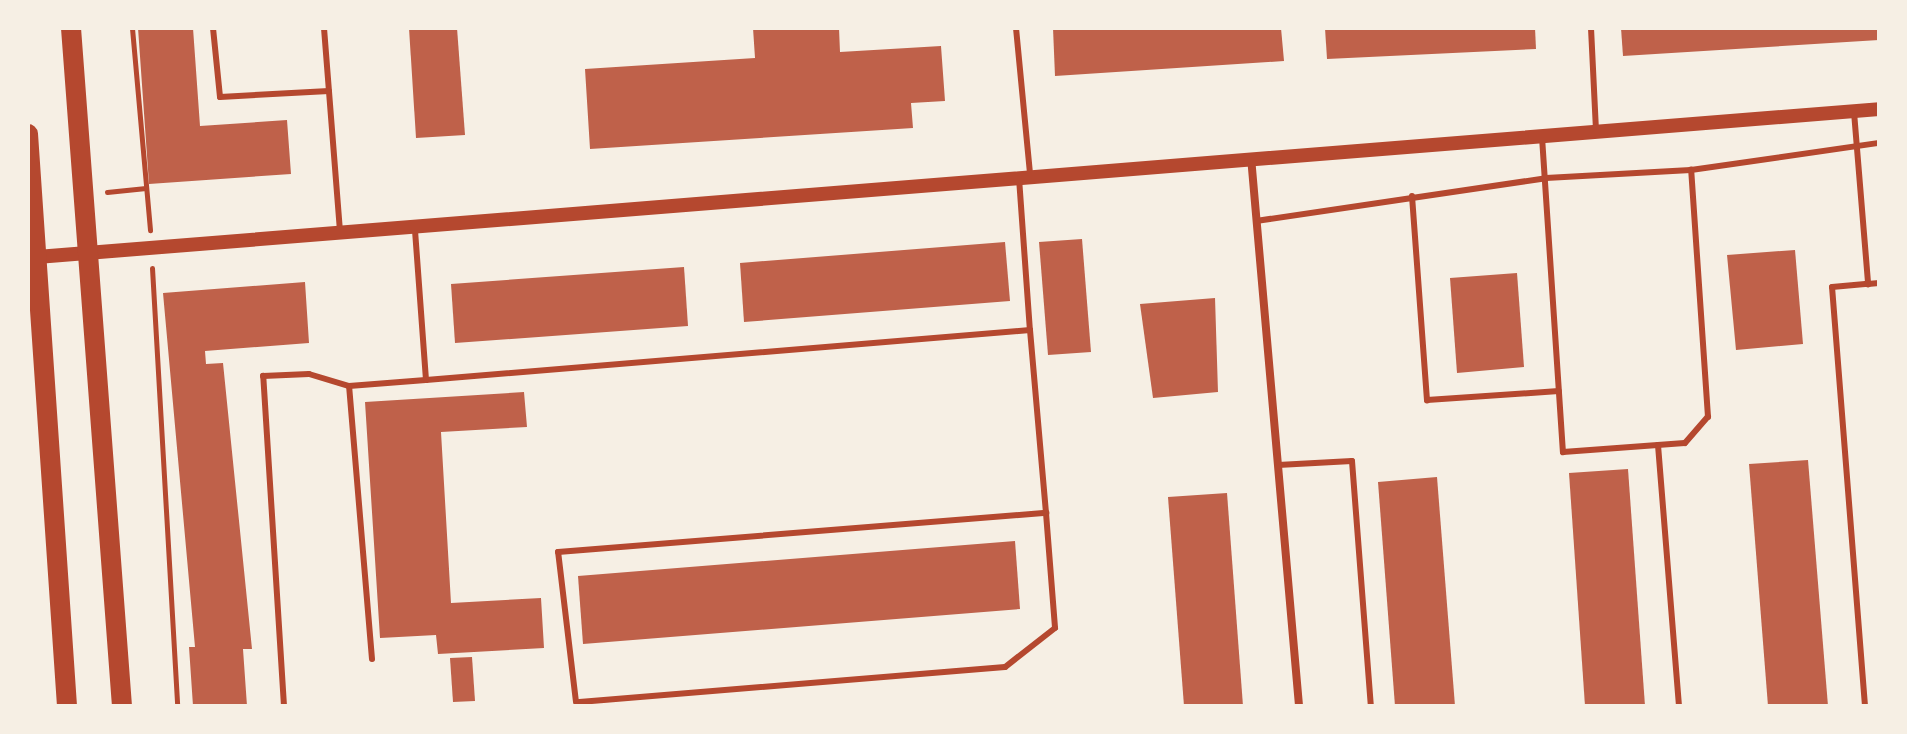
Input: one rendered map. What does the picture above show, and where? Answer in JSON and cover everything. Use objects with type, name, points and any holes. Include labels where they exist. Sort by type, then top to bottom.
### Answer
[{"type":"main road","points":[[71,28],[122,706]]},
{"type":"main road","points":[[28,134],[67,706]]},
{"type":"street","points":[[35,266],[88,253],[340,230],[1251,155],[1879,109]]},
{"type":"street","points":[[1251,155],[1299,706]]},
{"type":"lane","points":[[213,28],[220,97],[329,91]]},
{"type":"lane","points":[[324,28],[340,230]]},
{"type":"lane","points":[[1016,28],[1030,330],[1046,513],[1055,628],[1005,667],[576,702],[558,552],[1046,513]]},
{"type":"lane","points":[[1591,28],[1596,130]]},
{"type":"lane","points":[[1854,111],[1868,284]]},
{"type":"lane","points":[[1542,133],[1563,452],[1685,443],[1708,417],[1691,170]]},
{"type":"lane","points":[[1256,221],[1546,178],[1691,170],[1879,143]]},
{"type":"lane","points":[[1412,196],[1427,400],[1559,391]]},
{"type":"lane","points":[[415,225],[426,380]]},
{"type":"lane","points":[[1865,706],[1832,287],[1879,283]]},
{"type":"lane","points":[[284,706],[263,376],[309,374],[349,386],[1030,330]]},
{"type":"lane","points":[[349,386],[372,659]]},
{"type":"lane","points":[[1658,445],[1679,706]]},
{"type":"lane","points":[[1278,465],[1352,461],[1371,706]]},
{"type":"path","points":[[132,28],[151,247],[177,706]]},
{"type":"building","points":[[138,28],[193,28],[200,126],[287,120],[291,174],[149,184]]},
{"type":"building","points":[[409,28],[457,28],[465,135],[416,138]]},
{"type":"building","points":[[753,28],[839,28],[840,52],[941,46],[945,101],[911,103],[913,128],[590,149],[585,69],[755,58]]},
{"type":"building","points":[[1053,28],[1281,28],[1284,61],[1055,76]]},
{"type":"building","points":[[1325,28],[1535,28],[1536,49],[1327,59]]},
{"type":"building","points":[[1621,28],[1879,28],[1879,40],[1623,56]]},
{"type":"building","points":[[1082,239],[1091,352],[1048,355],[1039,242]]},
{"type":"building","points":[[1005,242],[1010,301],[744,322],[740,263]]},
{"type":"building","points":[[1795,250],[1803,344],[1736,350],[1727,255]]},
{"type":"building","points":[[684,267],[688,326],[455,343],[451,284]]},
{"type":"building","points":[[1517,273],[1524,367],[1457,373],[1450,278]]},
{"type":"building","points":[[305,282],[309,343],[205,351],[206,364],[223,363],[252,649],[243,649],[247,706],[193,706],[189,647],[195,647],[163,293]]},
{"type":"building","points":[[1215,298],[1218,392],[1153,398],[1140,304]]},
{"type":"building","points":[[524,392],[527,427],[441,432],[451,603],[541,598],[544,648],[438,654],[436,635],[380,638],[365,402]]},
{"type":"building","points":[[1808,460],[1828,706],[1768,706],[1749,464]]},
{"type":"building","points":[[1628,469],[1645,706],[1585,706],[1569,473]]},
{"type":"building","points":[[1437,477],[1455,706],[1395,706],[1378,482]]},
{"type":"building","points":[[1227,493],[1243,706],[1184,706],[1168,497]]},
{"type":"building","points":[[1015,541],[1020,609],[583,644],[578,576]]},
{"type":"building","points":[[472,657],[475,701],[453,702],[450,658]]}]
